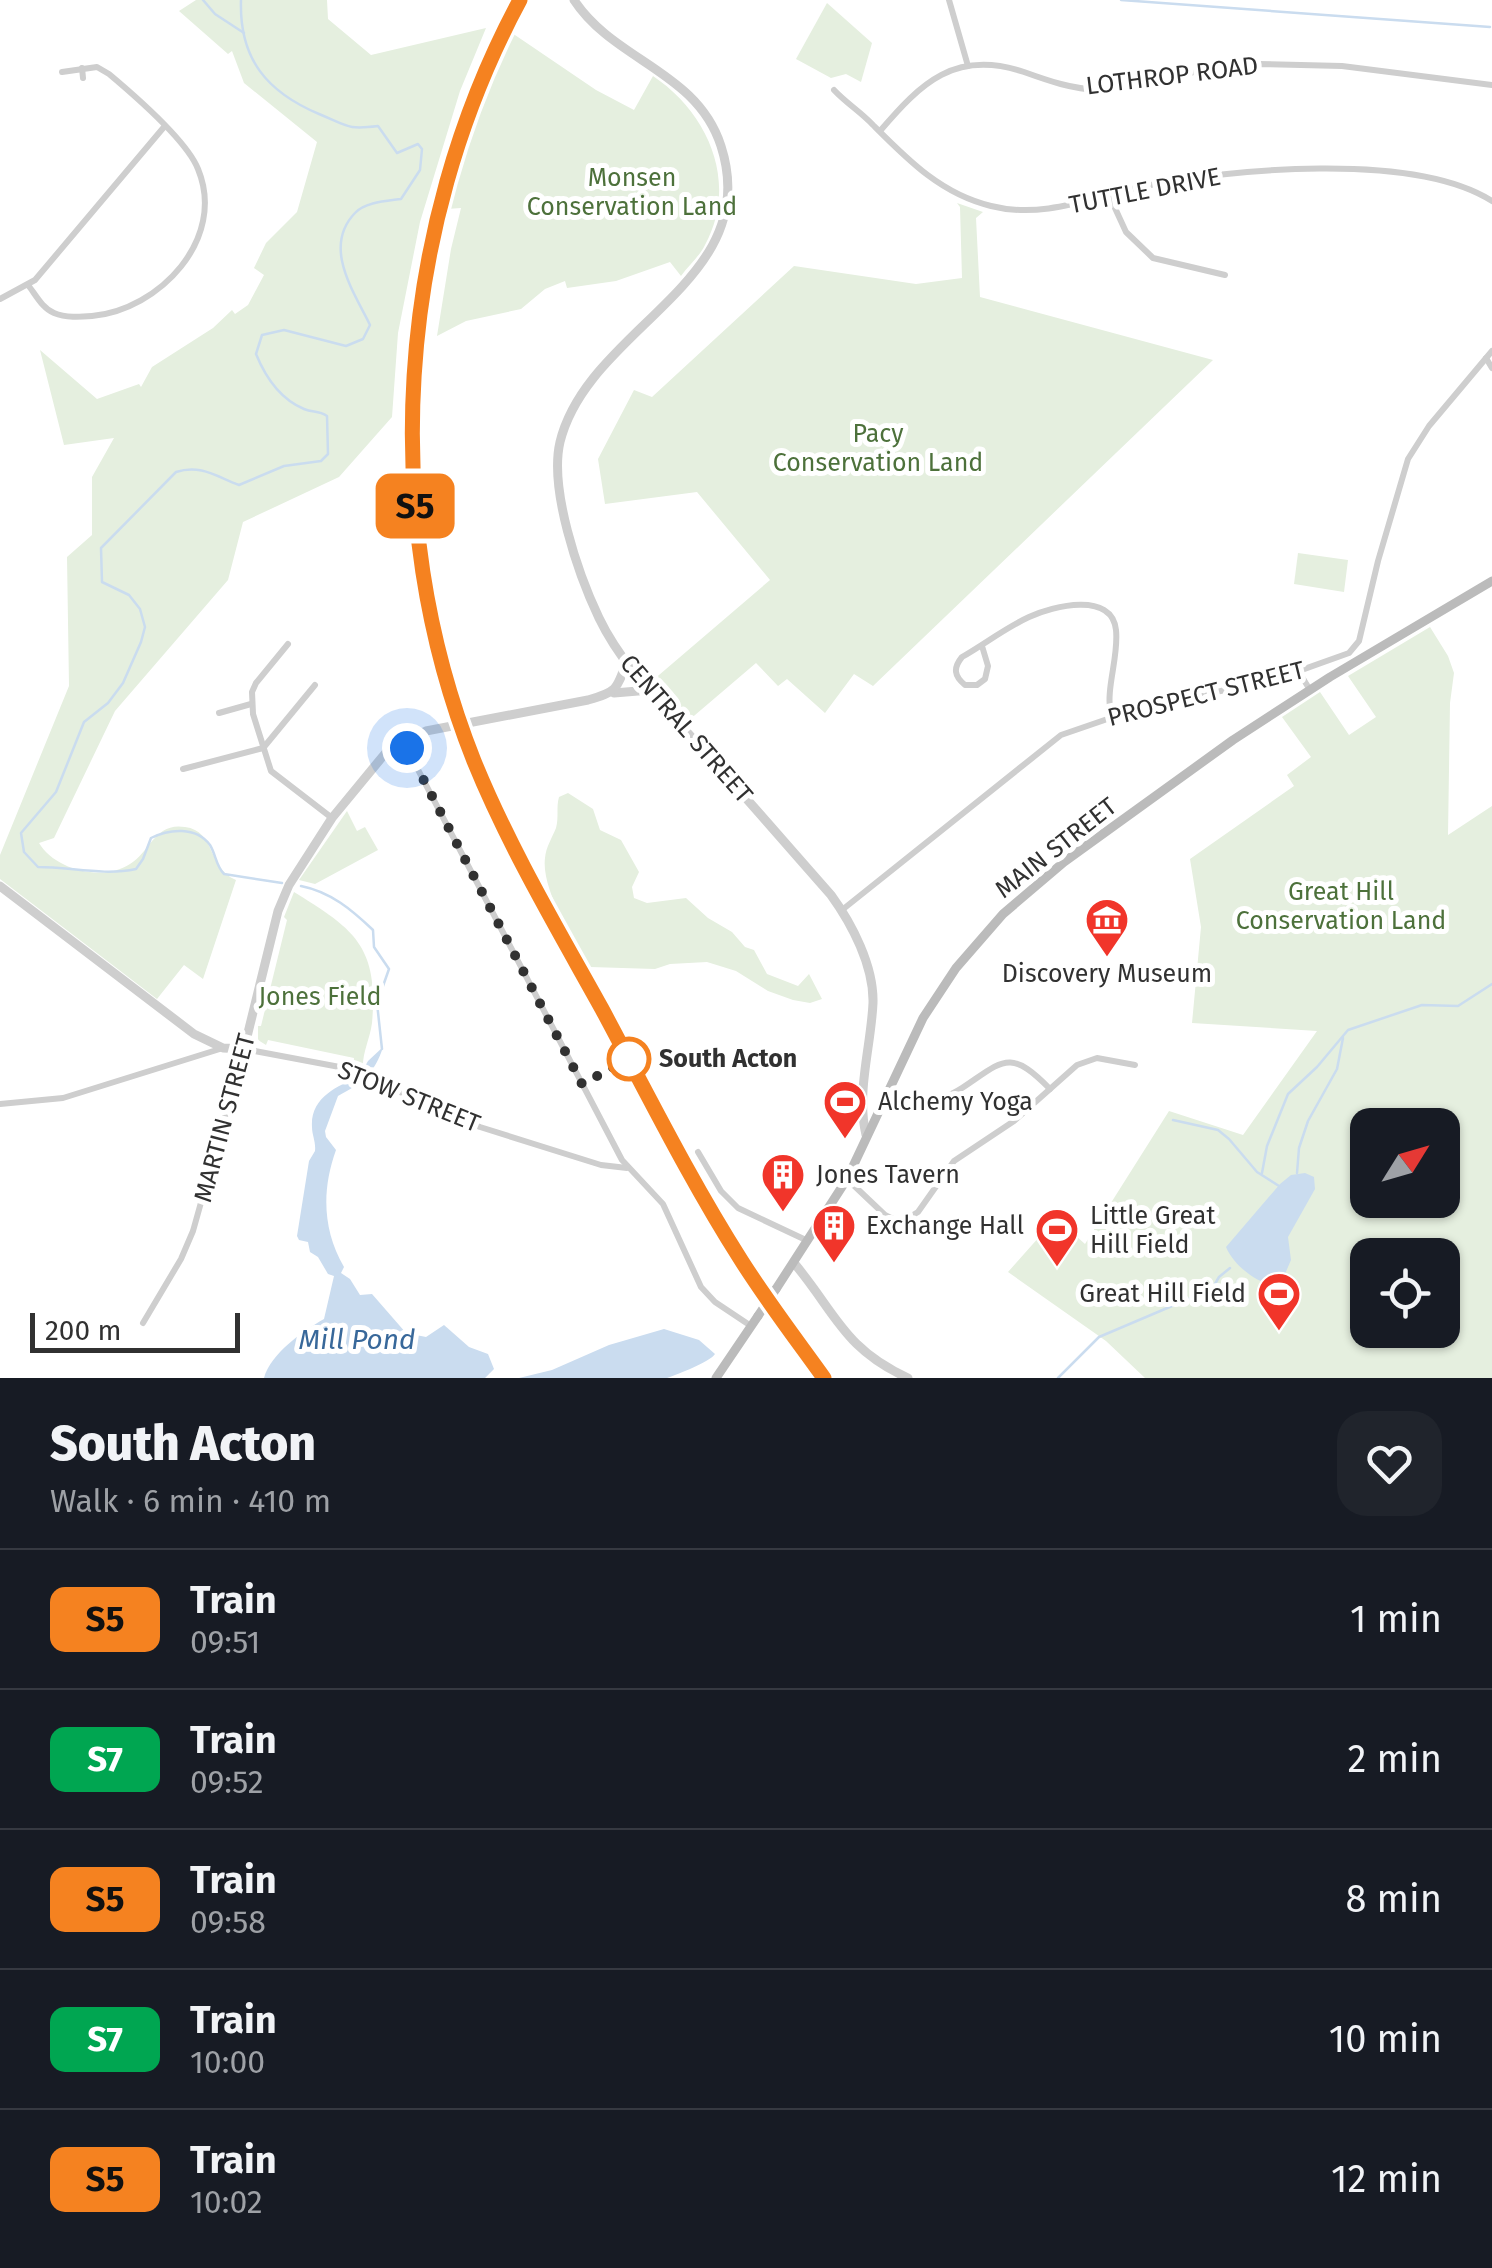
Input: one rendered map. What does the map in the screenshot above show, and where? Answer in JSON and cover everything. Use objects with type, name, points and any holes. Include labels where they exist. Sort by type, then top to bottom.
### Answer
[{"type":"main road","name":"MAIN STREET","points":[[716,1378],[846,1179],[923,1018],[956,968],[1003,914],[1064,862],[1234,740],[1492,580]]},
{"type":"street","name":"CENTRAL STREET","points":[[574,0],[606,35],[694,97],[717,134],[727,174],[722,224],[708,256],[686,283],[599,368],[578,398],[560,444],[558,482],[579,566],[598,616],[626,663],[842,910],[872,991],[864,1088],[866,1135]]},
{"type":"street","points":[[948,0],[968,66]]},
{"type":"street","name":"LOTHROP ROAD","points":[[880,132],[903,102],[931,79],[968,66],[1004,66],[1056,84],[1088,90],[1258,64],[1342,66],[1492,84]]},
{"type":"street","points":[[82,68],[83,78]]},
{"type":"street","points":[[28,285],[54,314],[91,316],[130,308],[169,278],[200,235],[205,199],[197,165],[184,146],[109,74],[98,68],[62,72]]},
{"type":"street","name":"TUTTLE DRIVE","points":[[834,90],[918,170],[935,182],[990,206],[1046,210],[1199,176],[1320,170],[1445,180],[1492,201]]},
{"type":"street","points":[[0,299],[28,285],[164,128]]},
{"type":"street","points":[[1109,195],[1126,232],[1153,258],[1224,275]]},
{"type":"street","points":[[1366,656],[1357,644],[1408,458],[1429,426],[1492,350]]},
{"type":"street","points":[[1486,358],[1492,368]]},
{"type":"street","points":[[982,646],[988,666],[985,679],[976,686],[965,685],[956,676],[957,664],[982,646],[1034,614],[1080,604],[1108,611],[1117,633],[1111,716]]},
{"type":"street","points":[[288,644],[256,683],[251,704],[276,777],[332,818]]},
{"type":"street","name":"PROSPECT STREET","points":[[842,910],[1060,735],[1154,702],[1232,691],[1332,662],[1357,644]]},
{"type":"street","points":[[611,693],[618,686],[626,663]]},
{"type":"street","points":[[1299,672],[1310,690]]},
{"type":"street","points":[[183,769],[263,748],[315,685]]},
{"type":"street","name":"MARTIN STREET","points":[[144,1323],[193,1231],[278,911],[332,818],[380,758],[403,740],[430,730],[611,693],[650,690]]},
{"type":"street","points":[[219,713],[251,704]]},
{"type":"street","points":[[403,740],[627,1168],[649,1185],[667,1210],[700,1287],[751,1326]]},
{"type":"street","name":"STOW STREET","points":[[0,886],[190,1030],[223,1048],[317,1061],[358,1072],[480,1127],[601,1166],[627,1168]]},
{"type":"street","points":[[0,1104],[63,1098],[223,1048]]},
{"type":"street","points":[[846,1179],[885,1215],[895,1220],[908,1218],[918,1212],[950,1164],[1014,1120],[1073,1067],[1088,1059],[1135,1065]]},
{"type":"street","points":[[925,1106],[958,1091],[990,1067],[1006,1062],[1026,1067],[1050,1089]]},
{"type":"street","points":[[698,1152],[720,1189],[738,1208],[808,1242]]},
{"type":"street","points":[[794,1263],[848,1338],[880,1364],[908,1378]]},
{"type":"green space","points":[[196,0],[327,0],[328,19],[371,55],[486,28],[460,91],[420,222],[398,333],[392,417],[339,477],[243,522],[228,580],[115,711],[54,838],[39,843],[68,866],[107,872],[137,859],[167,829],[185,827],[202,835],[220,867],[236,880],[203,979],[184,965],[157,999],[0,879],[0,855],[69,686],[67,557],[92,535],[92,477],[114,438],[64,445],[40,350],[97,399],[139,384],[141,387],[152,367],[213,328],[232,310],[235,314],[248,305],[264,275],[254,268],[266,243],[297,212],[317,142],[244,83],[232,51],[228,54],[179,11]]},
{"type":"green space","points":[[827,3],[872,43],[861,82],[846,74],[831,78],[796,59]]},
{"type":"green space","name":"Monsen Conservation Land","points":[[512,33],[596,90],[634,110],[653,76],[672,91],[703,129],[712,151],[719,197],[715,221],[703,249],[681,276],[670,262],[616,281],[567,288],[565,281],[545,289],[521,309],[466,321],[437,336],[461,208],[447,209],[478,110]]},
{"type":"green space","name":"Pacy Conservation Land","points":[[957,203],[983,212],[976,218],[980,297],[1213,360],[873,686],[854,674],[825,713],[787,679],[778,686],[756,663],[688,721],[652,681],[770,580],[697,492],[605,504],[598,459],[634,390],[652,397],[794,266],[916,284],[962,278]]},
{"type":"green space","points":[[1298,553],[1348,560],[1344,592],[1294,584]]},
{"type":"green space","name":"Great Hill Conservation Land","points":[[1430,627],[1454,673],[1448,835],[1492,806],[1492,1378],[1145,1378],[1106,1341],[1008,1272],[1056,1218],[1085,1244],[1169,1111],[1243,1135],[1317,1031],[1192,1023],[1201,927],[1190,859],[1294,786],[1287,775],[1311,757],[1282,717],[1320,692],[1349,735],[1376,717],[1348,676]]},
{"type":"green space","points":[[568,793],[593,809],[600,830],[621,840],[639,872],[632,887],[634,898],[647,903],[686,898],[708,918],[732,932],[745,947],[754,950],[767,974],[798,986],[809,974],[822,999],[810,1003],[793,1000],[768,991],[736,971],[707,962],[655,969],[590,967],[560,914],[545,870],[547,850],[557,824],[559,797]]},
{"type":"green space","points":[[347,811],[357,831],[365,827],[378,850],[315,884],[299,880]]},
{"type":"green space","name":"Jones Field","points":[[294,892],[347,929],[366,957],[373,997],[363,1069],[353,1066],[354,1058],[268,1040],[266,1045],[258,1040],[258,1026],[287,920],[284,917]]},
{"type":"water","name":"Mill Pond","points":[[383,1047],[367,1076],[338,1096],[325,1131],[336,1150],[328,1179],[326,1209],[344,1267],[341,1273],[360,1295],[372,1294],[406,1333],[426,1337],[444,1325],[469,1347],[488,1354],[494,1369],[485,1378],[264,1378],[281,1352],[324,1319],[334,1276],[310,1252],[308,1242],[297,1236],[309,1161],[315,1151],[315,1108],[334,1089],[359,1077]]},
{"type":"water","points":[[1305,1173],[1314,1177],[1315,1189],[1288,1237],[1291,1260],[1285,1274],[1271,1285],[1244,1270],[1226,1247],[1280,1184],[1291,1175]]},
{"type":"water","points":[[664,1329],[699,1340],[715,1354],[667,1378],[519,1378],[552,1370],[609,1345]]},
{"type":"waterway","points":[[203,0],[215,14],[244,33]]},
{"type":"waterway","points":[[241,0],[245,40],[271,84],[301,105],[342,124],[378,126],[397,153],[418,144],[422,149],[420,170],[401,199],[364,206],[355,213],[341,240],[344,269],[370,325],[363,339],[346,346],[284,330],[262,335],[256,354],[274,386],[295,405],[327,416],[328,454],[321,461],[284,466],[239,485],[201,470],[176,472],[101,548],[102,582],[129,595],[140,609],[145,627],[141,642],[123,683],[108,703],[84,722],[56,792],[21,833],[24,852],[38,867],[111,872],[136,869],[151,838],[174,831],[190,832],[210,845],[224,874],[282,883]]},
{"type":"waterway","points":[[1121,0],[1490,27]]},
{"type":"waterway","points":[[301,886],[340,903],[373,930],[374,947],[389,969],[377,1003],[382,1049]]},
{"type":"waterway","points":[[1262,1173],[1267,1146],[1288,1094],[1348,1030],[1422,1005],[1458,1006],[1492,984]]},
{"type":"waterway","points":[[1297,1173],[1299,1148],[1308,1121],[1337,1069],[1343,1038]]},
{"type":"waterway","points":[[1173,1120],[1218,1130],[1257,1172],[1279,1186]]},
{"type":"waterway","points":[[1058,1378],[1099,1337],[1212,1289],[1230,1268]]},
{"type":"railway","points":[[520,0],[478,89],[447,182],[425,278],[414,376],[413,474],[423,572],[443,668],[474,761],[539,897],[724,1233],[824,1378]]},
{"type":"train","name":"S5","points":[[520,0],[476,91],[458,143],[434,238],[419,330],[413,389],[412,470],[432,622],[470,748],[522,864],[727,1237],[824,1378]]},
{"type":"place","name":"Discovery Museum","points":[[1107,958]]},
{"type":"place","name":"South Acton","points":[[629,1059]]},
{"type":"place","name":"Alchemy Yoga","points":[[845,1140]]},
{"type":"place","name":"Jones Tavern","points":[[783,1213]]},
{"type":"place","name":"Exchange Hall","points":[[834,1264]]},
{"type":"place","name":"Little Great Hill Field","points":[[1057,1268]]},
{"type":"place","name":"Great Hill Field","points":[[1279,1332]]},
{"type":"route","points":[[407,748],[582,1084],[629,1059]]}]
